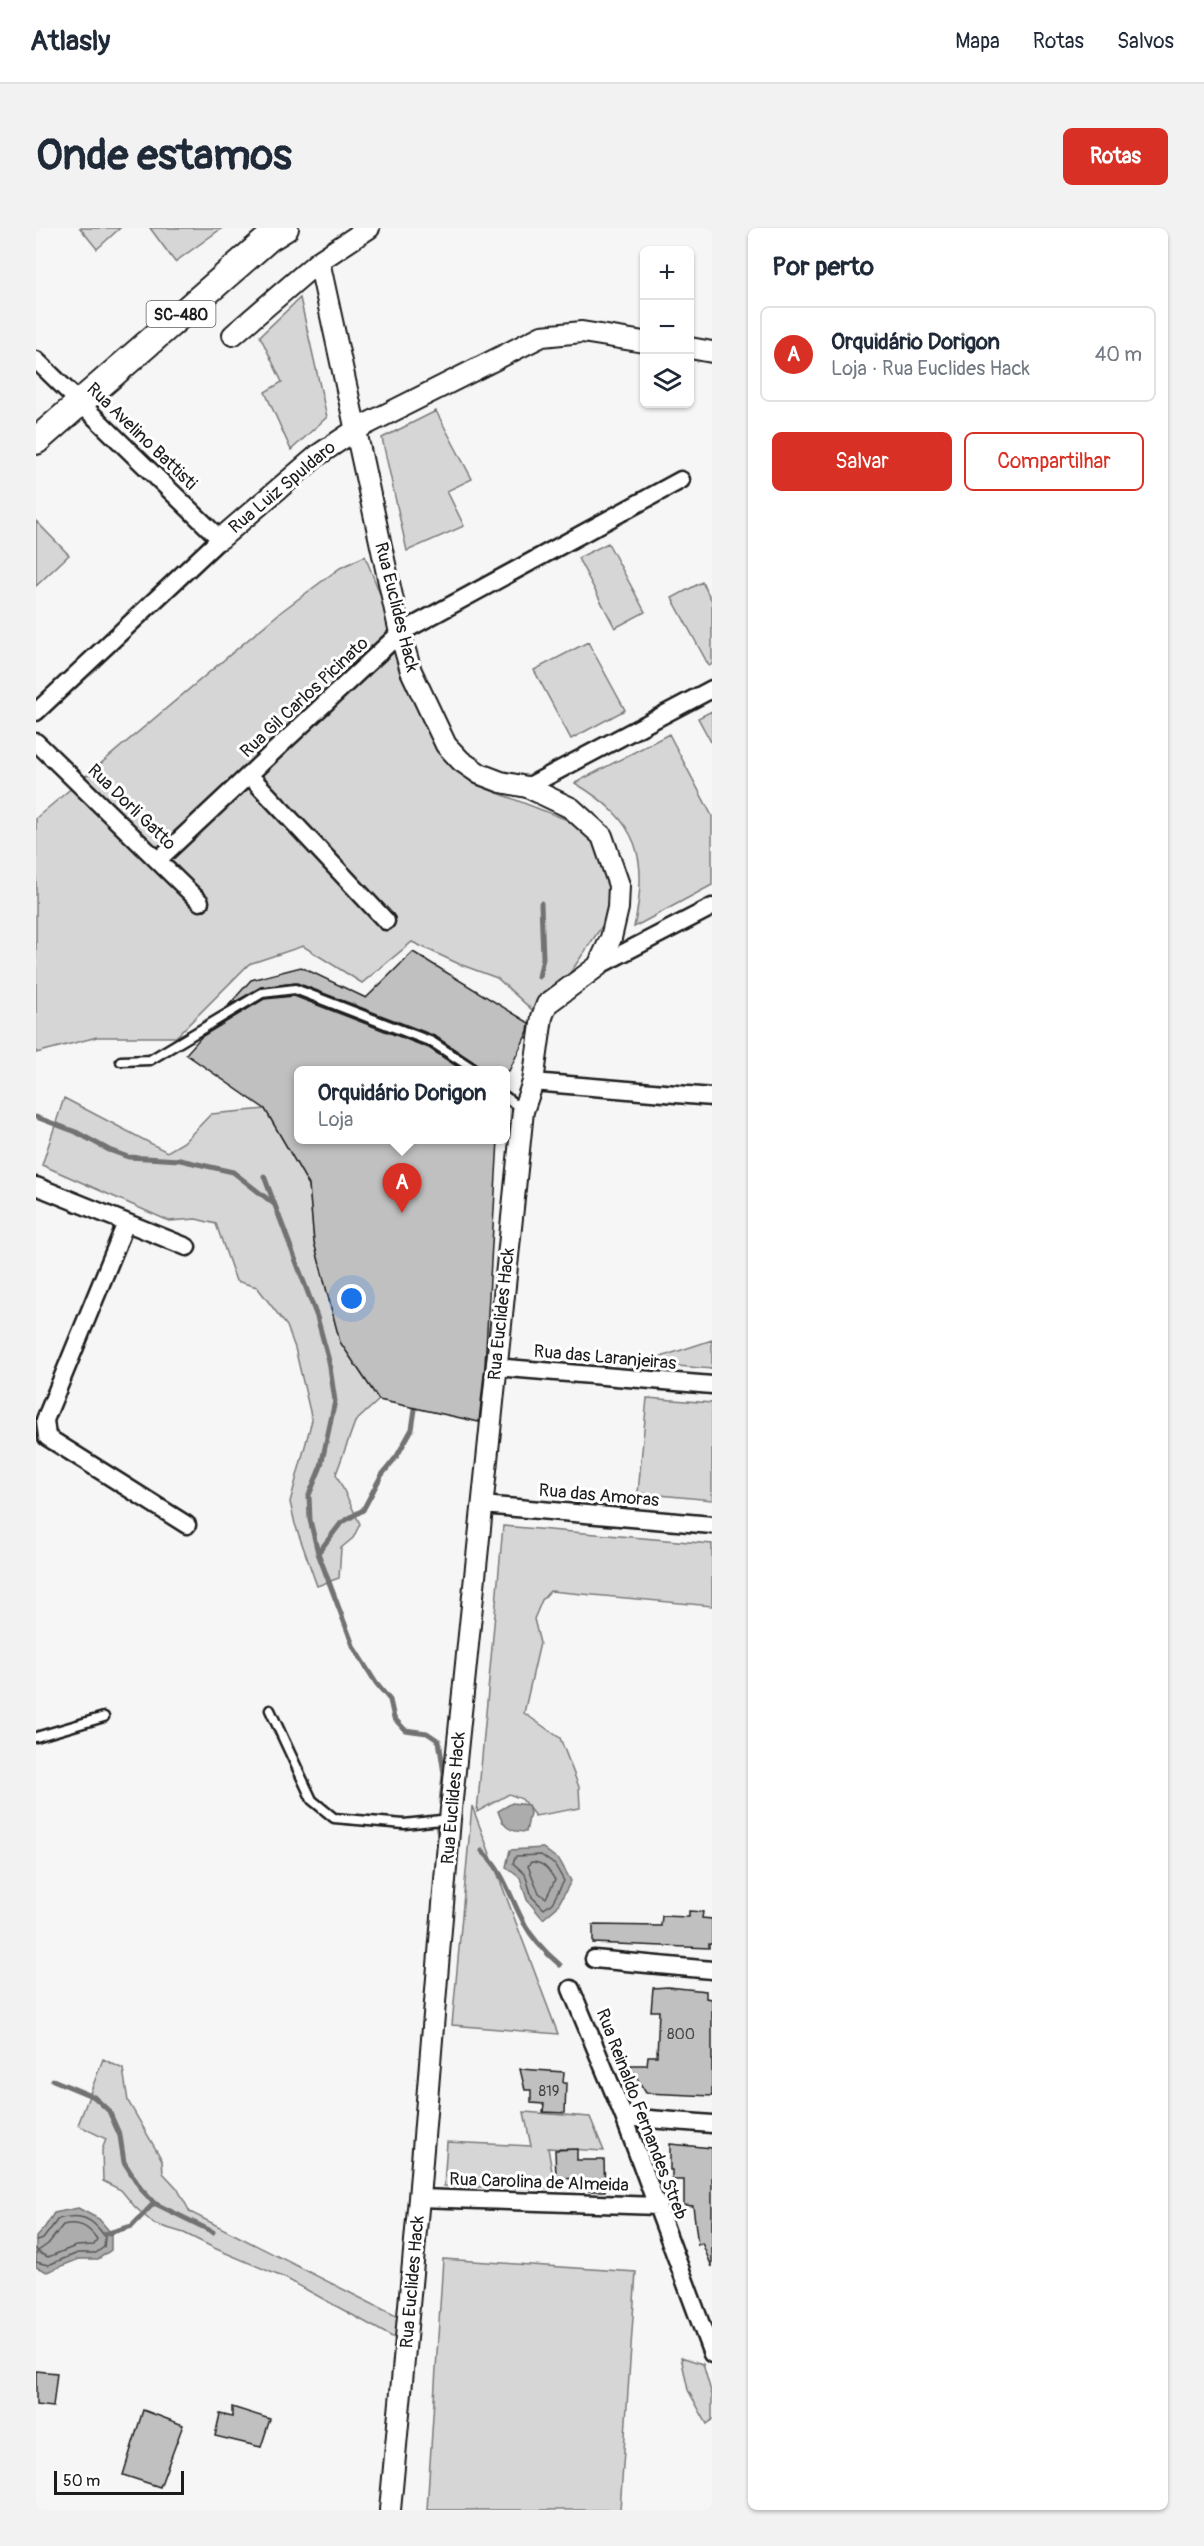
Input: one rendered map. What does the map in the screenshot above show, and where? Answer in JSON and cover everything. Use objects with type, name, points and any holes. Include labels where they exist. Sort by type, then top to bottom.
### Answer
[{"type":"main road","name":"SC-480","points":[[36,441],[269,238],[285,228]]},
{"type":"street","points":[[233,335],[319,261],[369,228]]},
{"type":"street","name":"Rua Euclides Hack","points":[[319,261],[400,633],[411,671],[446,745],[461,761],[480,774],[501,782],[527,787],[571,808],[602,836],[620,885],[618,908],[611,938],[598,966],[547,1004],[542,1017],[533,1082],[523,1111],[450,1819],[419,2198],[390,2510]]},
{"type":"street","name":"Rua Luiz Spuldaro","points":[[36,712],[220,539],[318,455],[357,429],[542,336],[582,332],[640,341]]},
{"type":"street","points":[[694,349],[712,352]]},
{"type":"street","name":"Rua Avelino Battisti","points":[[36,360],[220,539]]},
{"type":"street","name":"Rua Gil Carlos Picinato","points":[[158,860],[400,633],[681,480]]},
{"type":"street","points":[[527,787],[712,689]]},
{"type":"street","name":"Rua Dorli Gatto","points":[[36,742],[201,902]]},
{"type":"street","points":[[249,775],[386,921]]},
{"type":"street","points":[[598,966],[712,907]]},
{"type":"street","points":[[533,1082],[712,1097]]},
{"type":"street","points":[[36,1186],[187,1247]]},
{"type":"street","points":[[126,1223],[45,1420],[47,1437],[187,1525]]},
{"type":"street","name":"Rua das Laranjeiras","points":[[495,1367],[712,1385]]},
{"type":"street","name":"Rua das Amoras","points":[[482,1505],[712,1525]]},
{"type":"street","points":[[594,1959],[712,1970]]},
{"type":"street","name":"Rua Reinaldo Fernandes Streb","points":[[571,1989],[624,2117],[712,2354]]},
{"type":"street","points":[[624,2117],[712,2124]]},
{"type":"street","name":"Rua Carolina de Almeida","points":[[419,2198],[658,2206]]},
{"type":"lane","points":[[121,1061],[150,1060],[262,993],[295,989],[432,1042],[468,1066]]},
{"type":"lane","points":[[510,1100],[523,1111]]},
{"type":"lane","points":[[270,1710],[312,1800],[334,1818],[404,1824],[450,1819]]},
{"type":"lane","points":[[36,1737],[104,1717]]},
{"type":"shaded area","points":[[80,228],[120,228],[97,249]]},
{"type":"shaded area","points":[[150,228],[222,228],[175,262]]},
{"type":"shaded area","points":[[300,298],[327,417],[291,450],[265,392],[282,382],[260,336]]},
{"type":"shaded area","points":[[436,411],[472,479],[447,491],[464,526],[407,551],[382,438]]},
{"type":"shaded area","points":[[36,521],[69,555],[36,586]]},
{"type":"shaded area","points":[[608,543],[645,612],[615,628],[578,558]]},
{"type":"shaded area","points":[[365,556],[441,748],[472,783],[565,819],[595,840],[613,879],[611,913],[540,1017],[497,978],[459,964],[412,942],[362,983],[303,946],[249,964],[176,1037],[97,1037],[36,1053],[36,818],[282,611],[340,568]]},
{"type":"shaded area","points":[[702,582],[712,601],[712,664],[709,666],[672,598]]},
{"type":"shaded area","points":[[588,642],[625,710],[571,739],[534,670]]},
{"type":"shaded area","points":[[712,711],[712,744],[698,718]]},
{"type":"shaded area","points":[[669,734],[712,816],[712,885],[634,927],[640,880],[639,861],[634,843],[626,827],[613,812],[597,797],[575,783]]},
{"type":"shaded area","points":[[64,1098],[167,1152],[184,1142],[211,1114],[265,1109],[309,1185],[314,1242],[340,1342],[379,1400],[355,1422],[336,1474],[360,1524],[353,1538],[341,1548],[339,1578],[317,1586],[295,1524],[290,1502],[312,1420],[295,1348],[287,1326],[257,1287],[236,1281],[216,1224],[196,1219],[169,1221],[42,1165]]},
{"type":"shaded area","points":[[712,1340],[712,1369],[642,1363]]},
{"type":"shaded area","points":[[647,1398],[712,1403],[712,1500],[638,1493]]},
{"type":"shaded area","points":[[503,1526],[712,1544],[712,1606],[550,1591],[542,1600],[534,1619],[540,1643],[524,1713],[560,1738],[579,1787],[580,1808],[535,1816],[522,1799],[509,1794],[477,1812]]},
{"type":"shaded area","points":[[472,1806],[558,2034],[452,2025]]},
{"type":"shaded area","points":[[103,2059],[123,2069],[128,2101],[162,2160],[163,2173],[177,2188],[190,2212],[398,2317],[396,2339],[287,2279],[184,2233],[154,2224],[121,2190],[103,2181],[102,2150],[106,2139],[78,2125]]},
{"type":"shaded area","points":[[524,2112],[590,2117],[604,2151],[548,2148],[555,2189],[444,2186],[447,2142],[531,2146]]},
{"type":"shaded area","points":[[443,2259],[636,2272],[620,2510],[427,2510]]},
{"type":"shaded area","points":[[681,2357],[703,2364],[712,2395],[712,2420],[707,2424],[688,2390]]},
{"type":"water","points":[[512,1803],[528,1805],[530,1813],[526,1832],[511,1830],[502,1821],[498,1811]]},
{"type":"water","points":[[543,1848],[560,1861],[571,1881],[557,1907],[543,1919],[527,1900],[520,1878],[506,1867],[510,1850]]},
{"type":"water","points":[[78,2208],[99,2219],[111,2233],[111,2250],[98,2259],[79,2259],[47,2272],[36,2267],[36,2237],[54,2213]]},
{"type":"building","points":[[413,952],[529,1023],[528,1031],[510,1069],[510,1066],[478,1066],[435,1036],[297,983],[261,987],[228,1006],[251,980],[301,967],[366,998]]},
{"type":"building","points":[[294,996],[429,1048],[456,1066],[294,1066],[294,1144],[498,1144],[485,1365],[479,1422],[379,1400],[340,1342],[314,1242],[309,1185],[265,1109],[186,1054],[201,1037],[264,999]]},
{"type":"building","points":[[689,1911],[703,1912],[702,1918],[712,1919],[712,1944],[709,1944],[709,1948],[593,1943],[593,1925],[661,1926],[662,1916],[689,1917]]},
{"type":"building","points":[[668,1987],[706,1991],[706,1998],[712,1999],[712,2096],[646,2093],[629,2065],[647,2065],[648,2056],[657,2056],[659,2011],[651,2011],[653,1988]]},
{"type":"building","points":[[520,2069],[564,2072],[565,2113],[543,2112],[544,2104],[531,2103],[531,2090],[525,2090]]},
{"type":"building","points":[[670,2144],[712,2148],[712,2267],[702,2243],[698,2245],[693,2206],[684,2205],[684,2180],[672,2180]]},
{"type":"building","points":[[577,2149],[577,2160],[604,2160],[605,2191],[589,2191],[589,2186],[576,2186],[576,2179],[556,2178],[555,2150]]},
{"type":"building","points":[[36,2371],[57,2373],[53,2407],[36,2405]]},
{"type":"building","points":[[232,2407],[270,2419],[261,2447],[215,2436],[220,2414],[232,2417]]},
{"type":"building","points":[[143,2410],[183,2425],[160,2487],[123,2475]]},
{"type":"waterway","points":[[539,977],[543,958],[541,903]]},
{"type":"waterway","points":[[36,1117],[76,1132],[109,1150],[128,1157],[180,1160],[233,1172],[274,1204]]},
{"type":"waterway","points":[[264,1176],[317,1317],[329,1361],[335,1401],[321,1466],[309,1495],[310,1520],[318,1553],[354,1648],[376,1683],[390,1700],[394,1718],[405,1730],[427,1733],[439,1741],[444,1774],[441,1803]]},
{"type":"waterway","points":[[318,1553],[341,1523],[363,1510],[381,1476],[397,1456],[412,1429],[416,1403]]},
{"type":"waterway","points":[[437,1825],[440,1841]]},
{"type":"waterway","points":[[482,1851],[496,1867],[531,1935],[560,1965]]},
{"type":"waterway","points":[[53,2080],[94,2097],[109,2111],[120,2136],[124,2162],[141,2189],[154,2203],[213,2232]]},
{"type":"waterway","points":[[105,2234],[132,2226],[154,2203]]},
{"type":"place","name":"Orquidário Dorigon","points":[[402,1213]]}]
